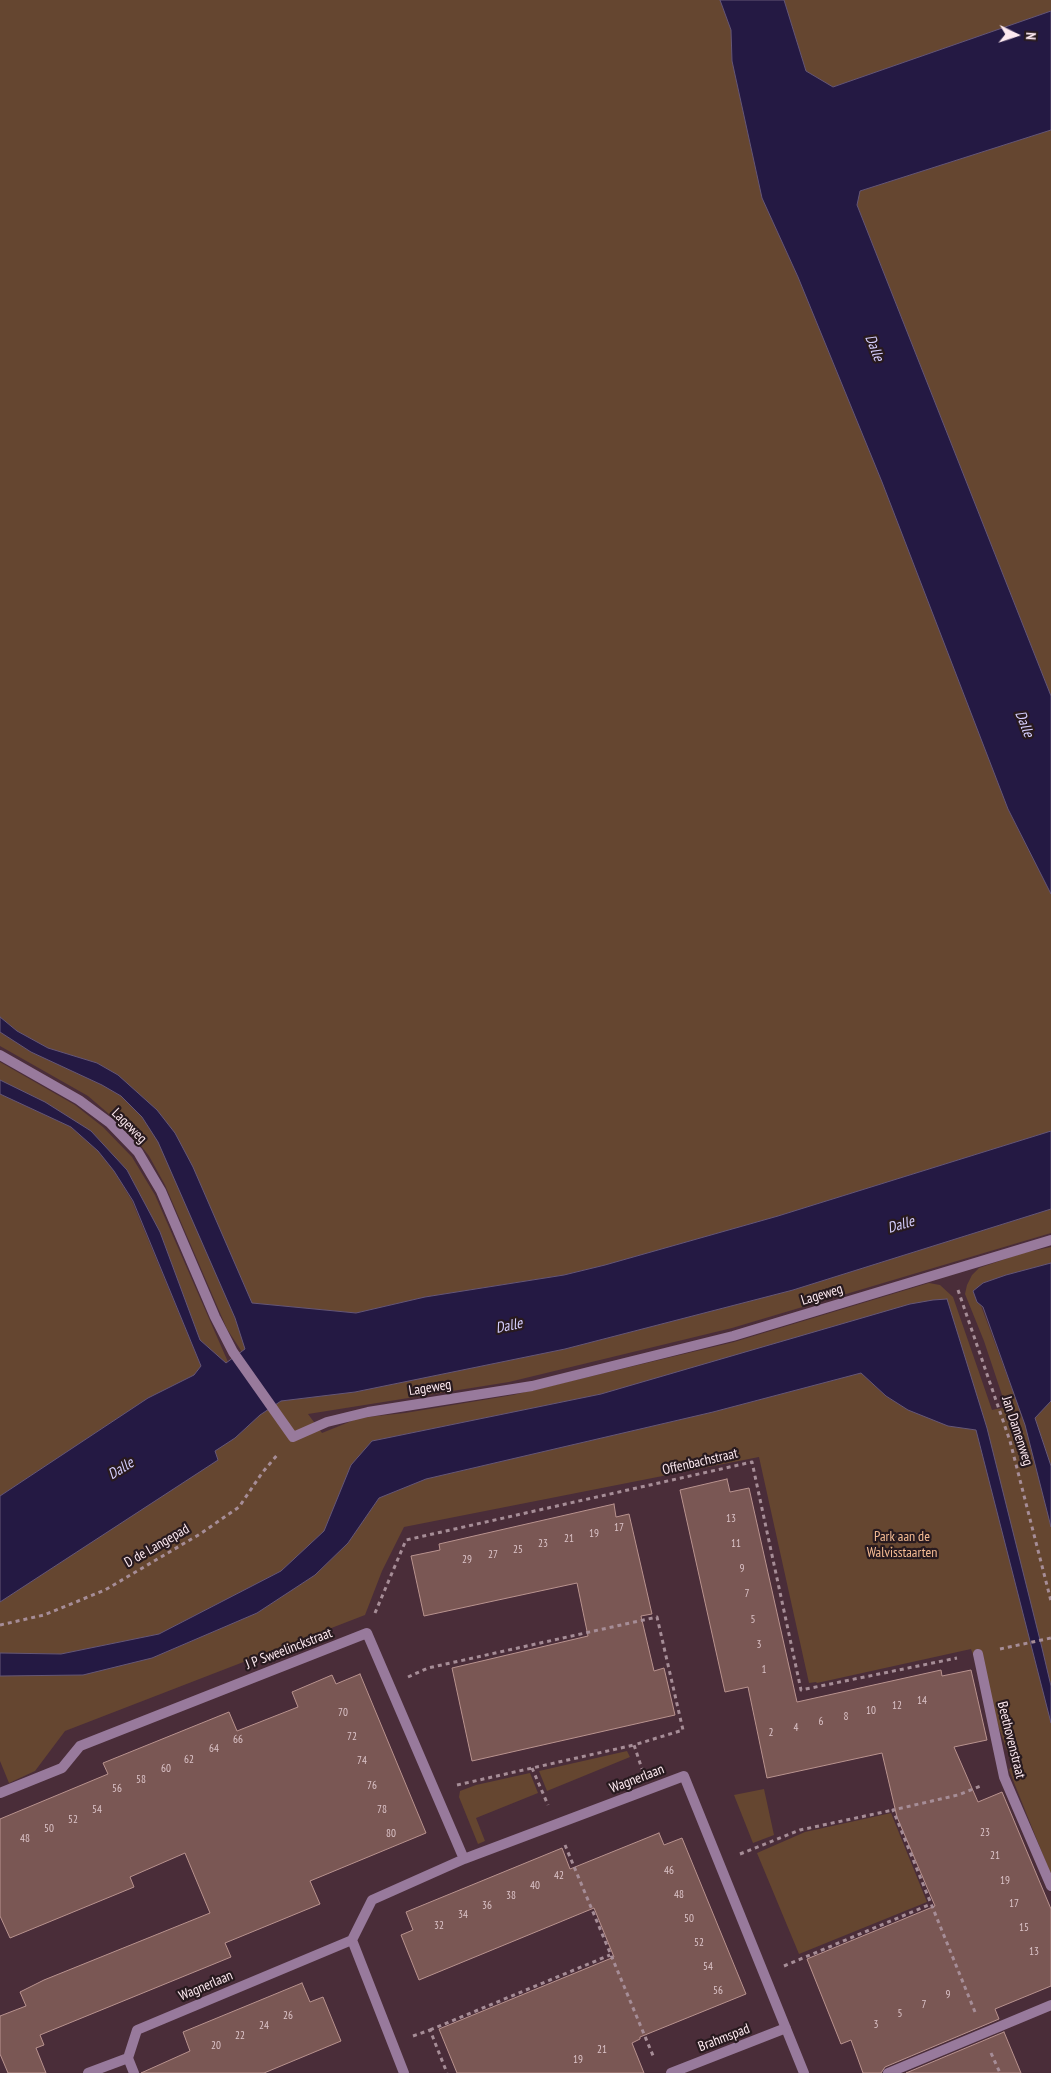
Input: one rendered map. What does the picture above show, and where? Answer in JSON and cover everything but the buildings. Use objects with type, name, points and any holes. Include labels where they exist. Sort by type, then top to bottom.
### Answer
[{"type":"street","name":"Lageweg","points":[[0,1055],[79,1100],[110,1123],[138,1152],[161,1191],[215,1317],[233,1352],[293,1437],[327,1422],[368,1412],[532,1386],[733,1336],[1051,1240]]},
{"type":"street","points":[[367,1633],[464,1859]]},
{"type":"street","name":"J P Sweelinckstraat","points":[[0,1793],[62,1768],[80,1746],[367,1633]]},
{"type":"street","name":"Beethovenstraat","points":[[978,1654],[1004,1777],[1051,1886]]},
{"type":"street","name":"Wagnerlaan","points":[[128,2058],[137,2030],[352,1940],[372,1900],[464,1859],[684,1776],[804,2073]]},
{"type":"street","points":[[352,1940],[404,2073]]},
{"type":"street","points":[[888,2073],[1051,2005]]},
{"type":"street","name":"Brahmspad","points":[[671,2073],[786,2028]]},
{"type":"street","points":[[88,2073],[128,2058],[134,2073]]},
{"type":"path","name":"Jan Damenweg","points":[[952,1270],[1010,1441],[1051,1601]]},
{"type":"path","name":"D de Langepad","points":[[0,1626],[44,1614],[105,1590],[200,1534],[239,1507],[262,1473],[293,1437]]},
{"type":"path","name":"Offenbachstraat","points":[[367,1633],[406,1540],[752,1462],[801,1690],[978,1654]]},
{"type":"path","points":[[389,1684],[428,1668],[657,1617],[683,1730],[634,1745],[435,1790]]},
{"type":"path","points":[[1019,1646],[1051,1638]]},
{"type":"path","points":[[634,1745],[649,1789]]},
{"type":"path","points":[[532,1768],[656,2064]]},
{"type":"path","points":[[719,1863],[800,1830],[958,1795],[1004,1777]]},
{"type":"path","points":[[893,1810],[1000,2073]]},
{"type":"path","points":[[764,1974],[931,1904]]},
{"type":"path","points":[[392,2044],[610,1955]]},
{"type":"path","points":[[430,2030],[448,2073]]},
{"type":"green space","points":[[0,0],[720,0],[731,30],[732,61],[762,198],[798,277],[882,482],[1008,809],[1051,894],[1051,1131],[778,1216],[563,1275],[425,1297],[356,1313],[252,1303],[227,1246],[118,1075],[97,1063],[48,1048],[17,1031],[0,1017]]},
{"type":"green space","points":[[784,0],[1051,0],[1051,11],[833,87],[806,71]]},
{"type":"green space","points":[[1051,130],[1051,696],[857,205],[860,191]]},
{"type":"green space","points":[[0,1032],[31,1052],[102,1085],[121,1096],[142,1117],[159,1142],[235,1318],[246,1350],[242,1352],[227,1329],[165,1185],[149,1156],[131,1133],[88,1096],[0,1046]]},
{"type":"green space","points":[[0,1062],[75,1105],[103,1127],[132,1157],[155,1195],[228,1362],[226,1363],[200,1340],[160,1232],[127,1170],[91,1131],[0,1080]]},
{"type":"green space","points":[[0,1094],[71,1127],[98,1151],[114,1171],[132,1201],[201,1366],[194,1375],[148,1398],[0,1496]]},
{"type":"green space","name":"Park aan de Walvisstaarten","points":[[1051,1209],[1051,1233],[732,1328],[509,1382],[308,1414],[322,1433],[359,1418],[405,1413],[513,1395],[734,1342],[929,1283],[940,1285],[953,1297],[992,1410],[1006,1407],[984,1341],[965,1294],[967,1285],[972,1275],[979,1268],[1023,1253],[1051,1247],[1051,1263],[983,1283],[980,1303],[1018,1405],[1051,1391],[1051,1875],[1009,1770],[1012,1765],[971,1649],[817,1683],[809,1683],[759,1457],[404,1527],[382,1571],[365,1615],[65,1731],[35,1771],[9,1783],[0,1761],[0,1676],[152,1658],[257,1613],[315,1575],[348,1543],[379,1498],[426,1479],[713,1412],[861,1373],[886,1396],[908,1410],[947,1299],[601,1394],[372,1441],[351,1465],[324,1531],[281,1571],[159,1634],[61,1654],[0,1653],[0,1602],[217,1460],[214,1451],[235,1438],[260,1415],[281,1401],[355,1392],[565,1349],[793,1290]]},
{"type":"green space","points":[[627,1751],[630,1757],[547,1791],[539,1771]]},
{"type":"green space","points":[[530,1773],[538,1793],[476,1818],[485,1841],[478,1844],[459,1797],[460,1791],[476,1785]]},
{"type":"green space","points":[[764,1789],[774,1835],[753,1843],[734,1795]]},
{"type":"green space","points":[[891,1813],[927,1902],[799,1954],[757,1853],[805,1832]]},
{"type":"water","name":"Dalle","points":[[720,0],[784,0],[806,71],[833,87],[1051,11],[1051,130],[860,191],[857,205],[1051,696],[1051,894],[1008,809],[882,482],[798,277],[762,198],[732,61],[731,30]]},
{"type":"water","name":"Dalle","points":[[0,1017],[17,1031],[48,1048],[97,1063],[118,1075],[157,1110],[175,1133],[193,1167],[252,1303],[356,1313],[425,1297],[564,1275],[778,1216],[1051,1131],[1051,1209],[793,1290],[565,1349],[355,1392],[281,1401],[260,1415],[235,1438],[215,1451],[218,1460],[0,1602],[0,1496],[148,1398],[194,1375],[201,1366],[133,1201],[114,1171],[98,1151],[71,1127],[0,1094],[0,1080],[45,1102],[91,1131],[127,1170],[160,1232],[200,1340],[226,1363],[245,1349],[235,1318],[158,1142],[142,1117],[121,1096],[102,1085],[31,1052],[0,1032]]},
{"type":"water","points":[[1051,1263],[1051,1401],[1035,1418],[1051,1466],[1051,1527],[1025,1425],[983,1307],[977,1302],[973,1291],[983,1283]]},
{"type":"water","points":[[947,1299],[987,1428],[1042,1648],[1051,1686],[1051,1723],[976,1430],[948,1426],[908,1410],[886,1396],[861,1373],[713,1412],[426,1479],[379,1498],[348,1543],[315,1575],[257,1613],[152,1658],[83,1675],[0,1676],[0,1653],[61,1654],[159,1634],[281,1571],[324,1531],[351,1465],[372,1441],[601,1394],[910,1304]]}]
